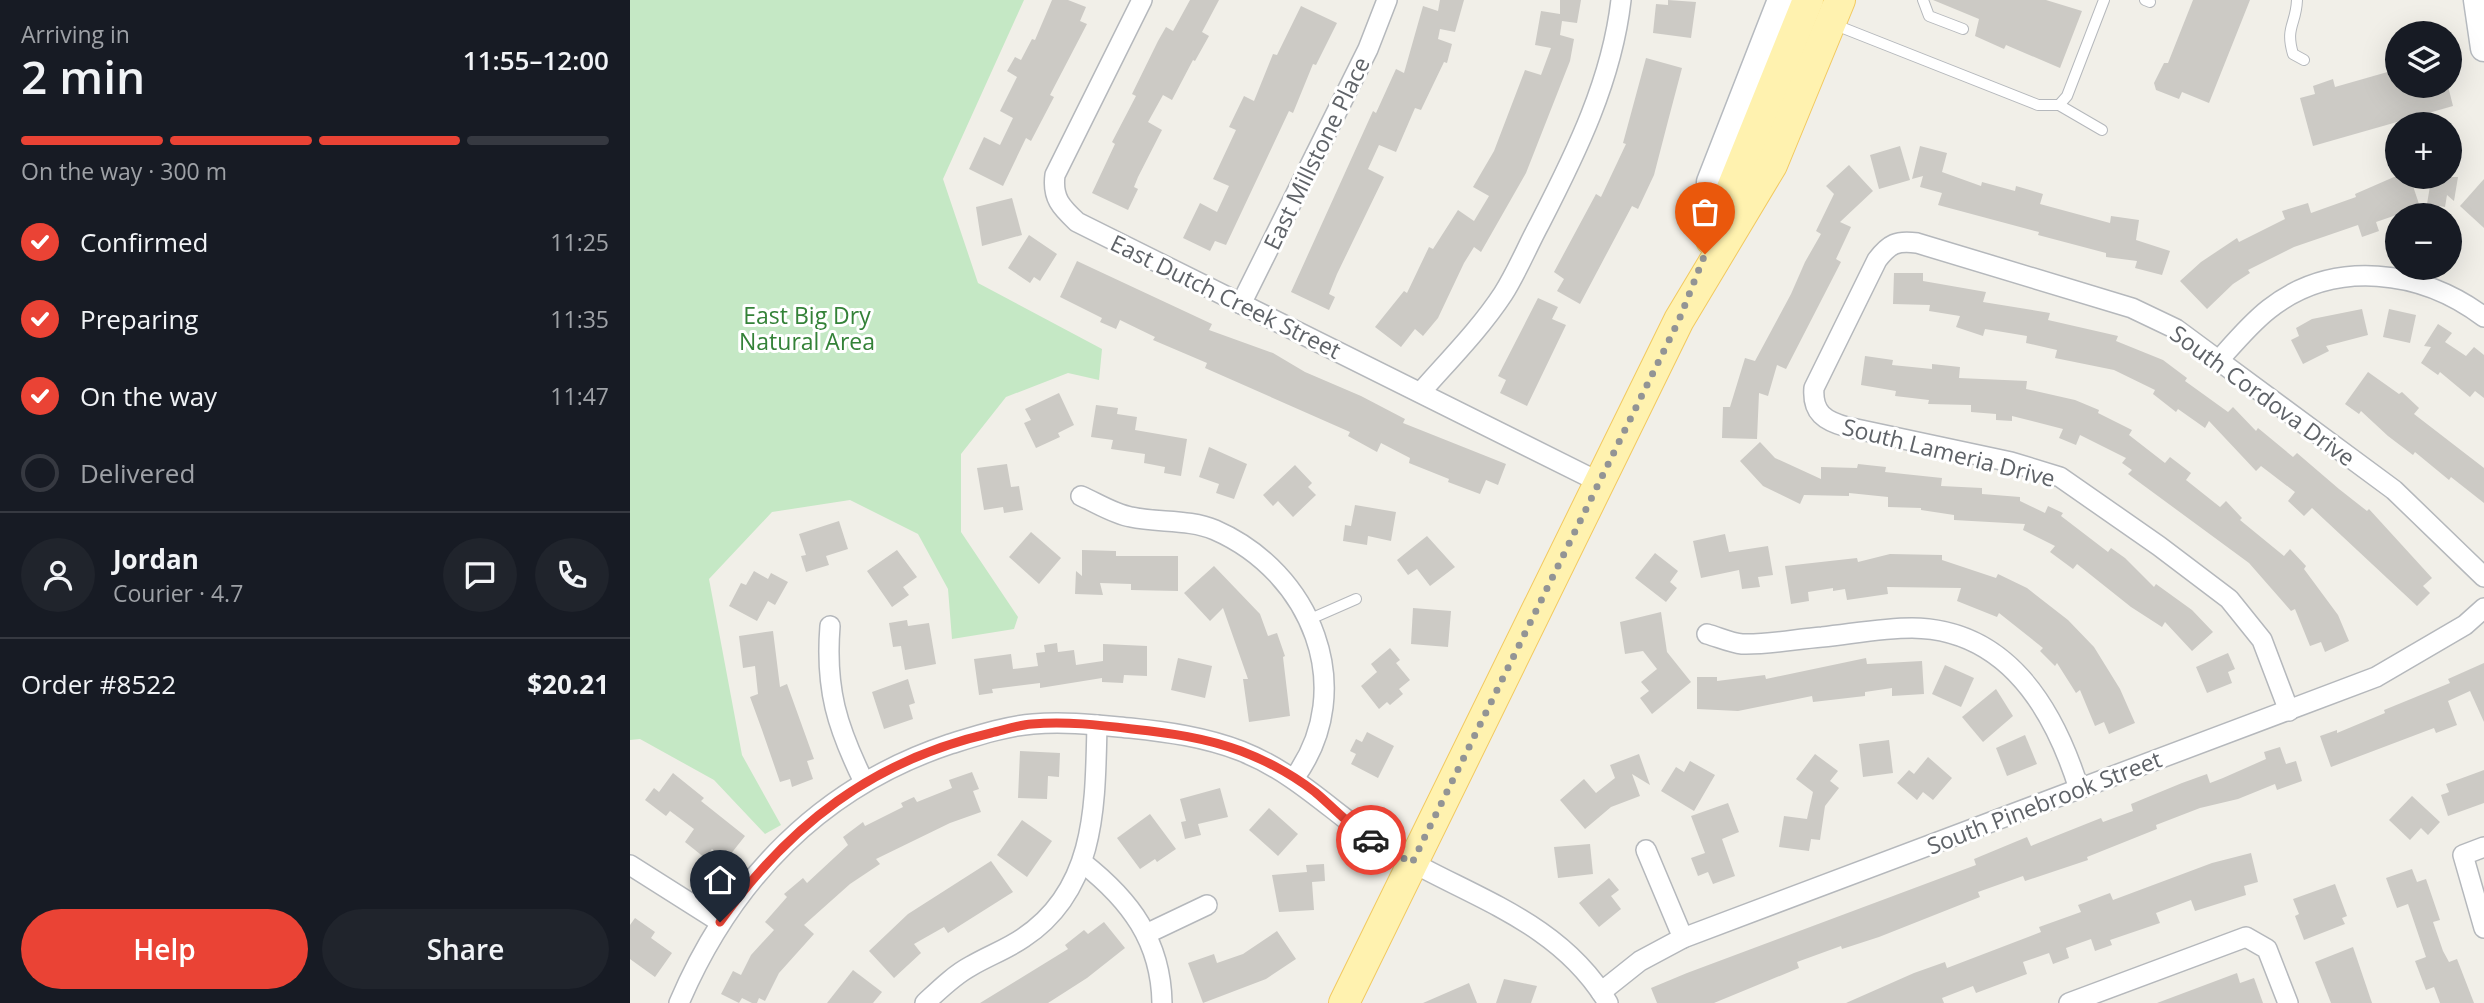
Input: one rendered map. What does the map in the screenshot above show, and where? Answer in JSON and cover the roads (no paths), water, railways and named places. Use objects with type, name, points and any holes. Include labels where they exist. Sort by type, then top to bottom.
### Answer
[{"type":"main road","points":[[1714,232],[1710,182],[1781,0]]},
{"type":"main road","points":[[1344,1003],[1679,320],[1808,0]]},
{"type":"main road","points":[[2477,0],[2484,48]]},
{"type":"main road","points":[[1679,320],[1772,164],[1831,8]]},
{"type":"street","name":"East Dutch Creek Street","points":[[1142,0],[1055,175],[1053,189],[1060,206],[1077,222],[1600,482]]},
{"type":"street","name":"East Millstone Place","points":[[1241,304],[1368,49],[1387,0]]},
{"type":"street","points":[[1421,392],[1485,319],[1504,292],[1572,162],[1594,108],[1611,54],[1621,0]]},
{"type":"street","name":"South Cordova Drive","points":[[1847,319],[1877,260],[1889,245],[1903,241],[1997,265],[2132,308],[2176,329],[2220,359],[2394,490],[2484,577]]},
{"type":"street","points":[[2220,359],[2251,325],[2281,301],[2317,284],[2347,276],[2411,279],[2463,301],[2484,317]]},
{"type":"street","name":"South Lameria Drive","points":[[1847,319],[1814,388],[1813,401],[1827,421],[2011,463],[2060,477],[2159,545],[2229,599],[2262,640],[2289,711]]},
{"type":"street","points":[[1082,496],[1126,516],[1190,523],[1214,530],[1273,566],[1294,592],[1308,620],[1324,673],[1322,719],[1309,757],[1295,777]]},
{"type":"street","name":"South Pinebrook Street","points":[[1605,997],[1640,961],[1683,938],[2376,677],[2465,625],[2484,608]]},
{"type":"street","points":[[830,626],[827,665],[836,719],[864,782]]},
{"type":"street","points":[[1707,634],[1741,644],[1912,628],[1966,639],[1992,653],[2018,674],[2037,697],[2058,731],[2079,789]]},
{"type":"street","points":[[679,1003],[720,922],[753,876],[781,846],[824,810],[864,782],[929,752],[969,738],[1032,724],[1097,724],[1176,733],[1242,751],[1295,777],[1349,825],[1412,863],[1506,908],[1535,927],[1605,997]]},
{"type":"street","points":[[925,1003],[970,966],[1025,937],[1069,893],[1083,863],[1095,808],[1097,724]]},
{"type":"street","points":[[2484,847],[2463,855],[2484,928]]},
{"type":"street","points":[[1646,850],[1683,938]]},
{"type":"street","points":[[1083,863],[1121,894],[1146,934],[1156,961],[1162,1003]]},
{"type":"street","points":[[630,865],[720,922]]},
{"type":"street","points":[[1146,934],[1207,905]]},
{"type":"street","points":[[2069,1003],[2246,937],[2267,949],[2288,1003]]},
{"type":"lane","points":[[1923,0],[1929,16],[1963,29]]},
{"type":"lane","points":[[2059,106],[2067,96],[2104,0]]},
{"type":"lane","points":[[2297,0],[2297,18],[2288,29],[2288,39],[2293,54],[2304,60]]},
{"type":"lane","points":[[1831,8],[2038,105],[2059,106],[2102,130]]},
{"type":"lane","points":[[1308,620],[1356,599]]},
{"type":"park label","name":"East Big Dry Natural Area","points":[[807,328]]}]
